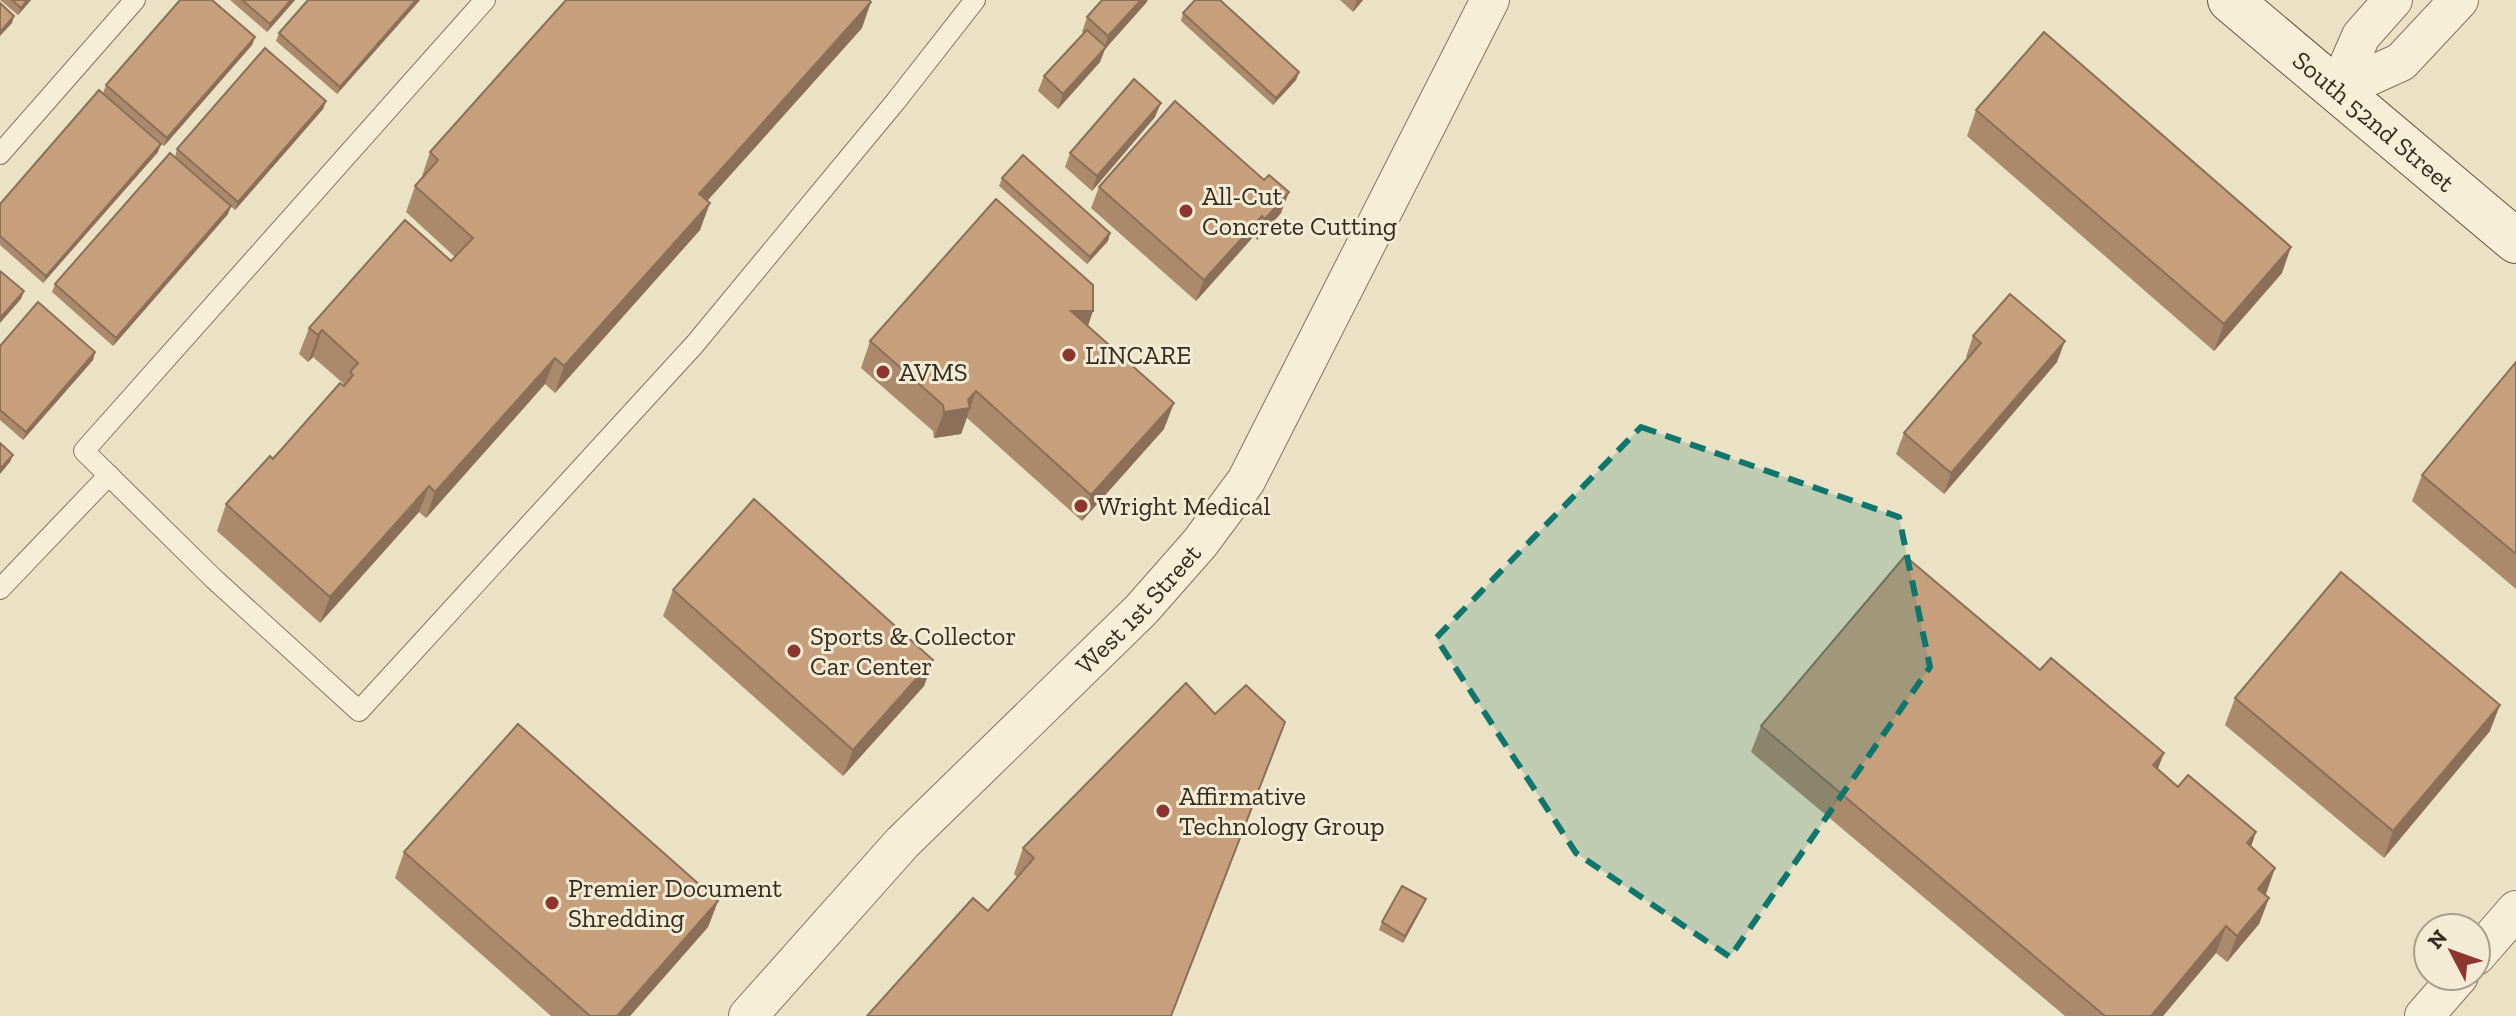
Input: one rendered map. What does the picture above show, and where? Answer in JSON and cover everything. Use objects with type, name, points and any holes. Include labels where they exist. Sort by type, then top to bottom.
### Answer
[{"type":"main road","name":"South 52nd Street","points":[[2230,0],[2516,241]]},
{"type":"street","name":"West 1st Street","points":[[748,1016],[902,843],[1141,610],[1200,543],[1246,481],[1490,0]]},
{"type":"street","points":[[2337,91],[2361,36],[2393,0]]},
{"type":"street","points":[[2337,91],[2401,62],[2459,0]]},
{"type":"street","points":[[2492,938],[2516,910]]},
{"type":"street","points":[[2424,1016],[2445,992]]},
{"type":"lane","points":[[0,154],[135,0]]},
{"type":"lane","points":[[485,0],[84,451],[213,578],[359,711],[695,344],[896,101],[975,0]]},
{"type":"lane","points":[[0,589],[109,475]]},
{"type":"highlighted area","points":[[1641,427],[1899,517],[1930,667],[1730,957],[1576,853],[1436,638]]},
{"type":"building","points":[[12,0],[27,0],[21,8]]},
{"type":"building","points":[[180,0],[212,0],[255,37],[167,138],[106,85]]},
{"type":"building","points":[[242,0],[291,0],[270,24]]},
{"type":"building","points":[[308,0],[416,0],[340,87],[279,33]]},
{"type":"building","points":[[566,0],[871,2],[699,194],[710,203],[564,366],[555,358],[435,492],[429,486],[330,597],[226,504],[270,456],[273,459],[340,383],[344,386],[353,375],[350,372],[358,363],[322,330],[318,335],[309,328],[405,220],[451,261],[473,238],[415,186],[438,160],[430,152]]},
{"type":"building","points":[[1102,0],[1141,0],[1108,36],[1087,17]]},
{"type":"building","points":[[1195,0],[1220,0],[1299,72],[1276,98],[1183,13]]},
{"type":"building","points":[[0,3],[14,16],[0,32]]},
{"type":"building","points":[[1087,30],[1106,47],[1063,94],[1044,76]]},
{"type":"building","points":[[2044,32],[2291,247],[2224,324],[1976,110]]},
{"type":"building","points":[[265,48],[326,101],[238,202],[177,149]]},
{"type":"building","points":[[1134,79],[1161,103],[1097,176],[1070,153]]},
{"type":"building","points":[[99,90],[161,144],[46,276],[0,236],[0,204]]},
{"type":"building","name":"All-Cut Concrete Cutting","points":[[1175,101],[1264,180],[1269,175],[1289,192],[1265,219],[1262,216],[1204,280],[1099,187]]},
{"type":"building","points":[[170,153],[231,206],[116,338],[55,284]]},
{"type":"building","points":[[1023,155],[1110,233],[1090,257],[1002,178]]},
{"type":"building","points":[[996,199],[1093,285],[1093,311],[1071,311],[1174,403],[1091,495],[976,391],[968,400],[970,408],[944,412],[943,405],[870,341]]},
{"type":"building","points":[[0,271],[24,291],[0,318]]},
{"type":"building","points":[[2010,294],[2065,341],[1951,473],[1904,433],[1981,343],[1973,336]]},
{"type":"building","points":[[38,302],[95,352],[26,432],[0,410],[0,346]]},
{"type":"building","points":[[2516,362],[2516,554],[2422,475]]},
{"type":"building","points":[[0,443],[13,455],[0,469]]},
{"type":"building","name":"Sports & Collector Car Center","points":[[754,499],[933,660],[853,750],[673,590]]},
{"type":"building","points":[[1905,556],[2040,670],[2051,658],[2164,753],[2153,765],[2178,787],[2188,775],[2256,832],[2247,843],[2275,868],[2258,889],[2269,898],[2237,936],[2226,926],[2151,1016],[2105,1016],[1761,726]]},
{"type":"building","points":[[2341,572],[2500,705],[2393,831],[2235,698]]},
{"type":"building","points":[[1186,683],[1215,714],[1246,685],[1285,722],[1171,1016],[867,1016],[973,898],[988,911],[1034,858],[1023,848]]},
{"type":"building","name":"Premier Document Shredding","points":[[518,724],[718,901],[617,1016],[590,1016],[404,852]]},
{"type":"building","points":[[1402,886],[1426,899],[1405,936],[1382,922]]},
{"type":"place","name":"All-Cut Concrete Cutting","points":[[1186,211]]},
{"type":"place","name":"LINCARE","points":[[1069,355]]},
{"type":"place","name":"AVMS","points":[[883,372]]},
{"type":"place","name":"Wright Medical","points":[[1081,506]]},
{"type":"place","name":"Sports & Collector Car Center","points":[[794,651]]},
{"type":"place","name":"Affirmative Technology Group","points":[[1163,811]]},
{"type":"place","name":"Premier Document Shredding","points":[[552,903]]}]
